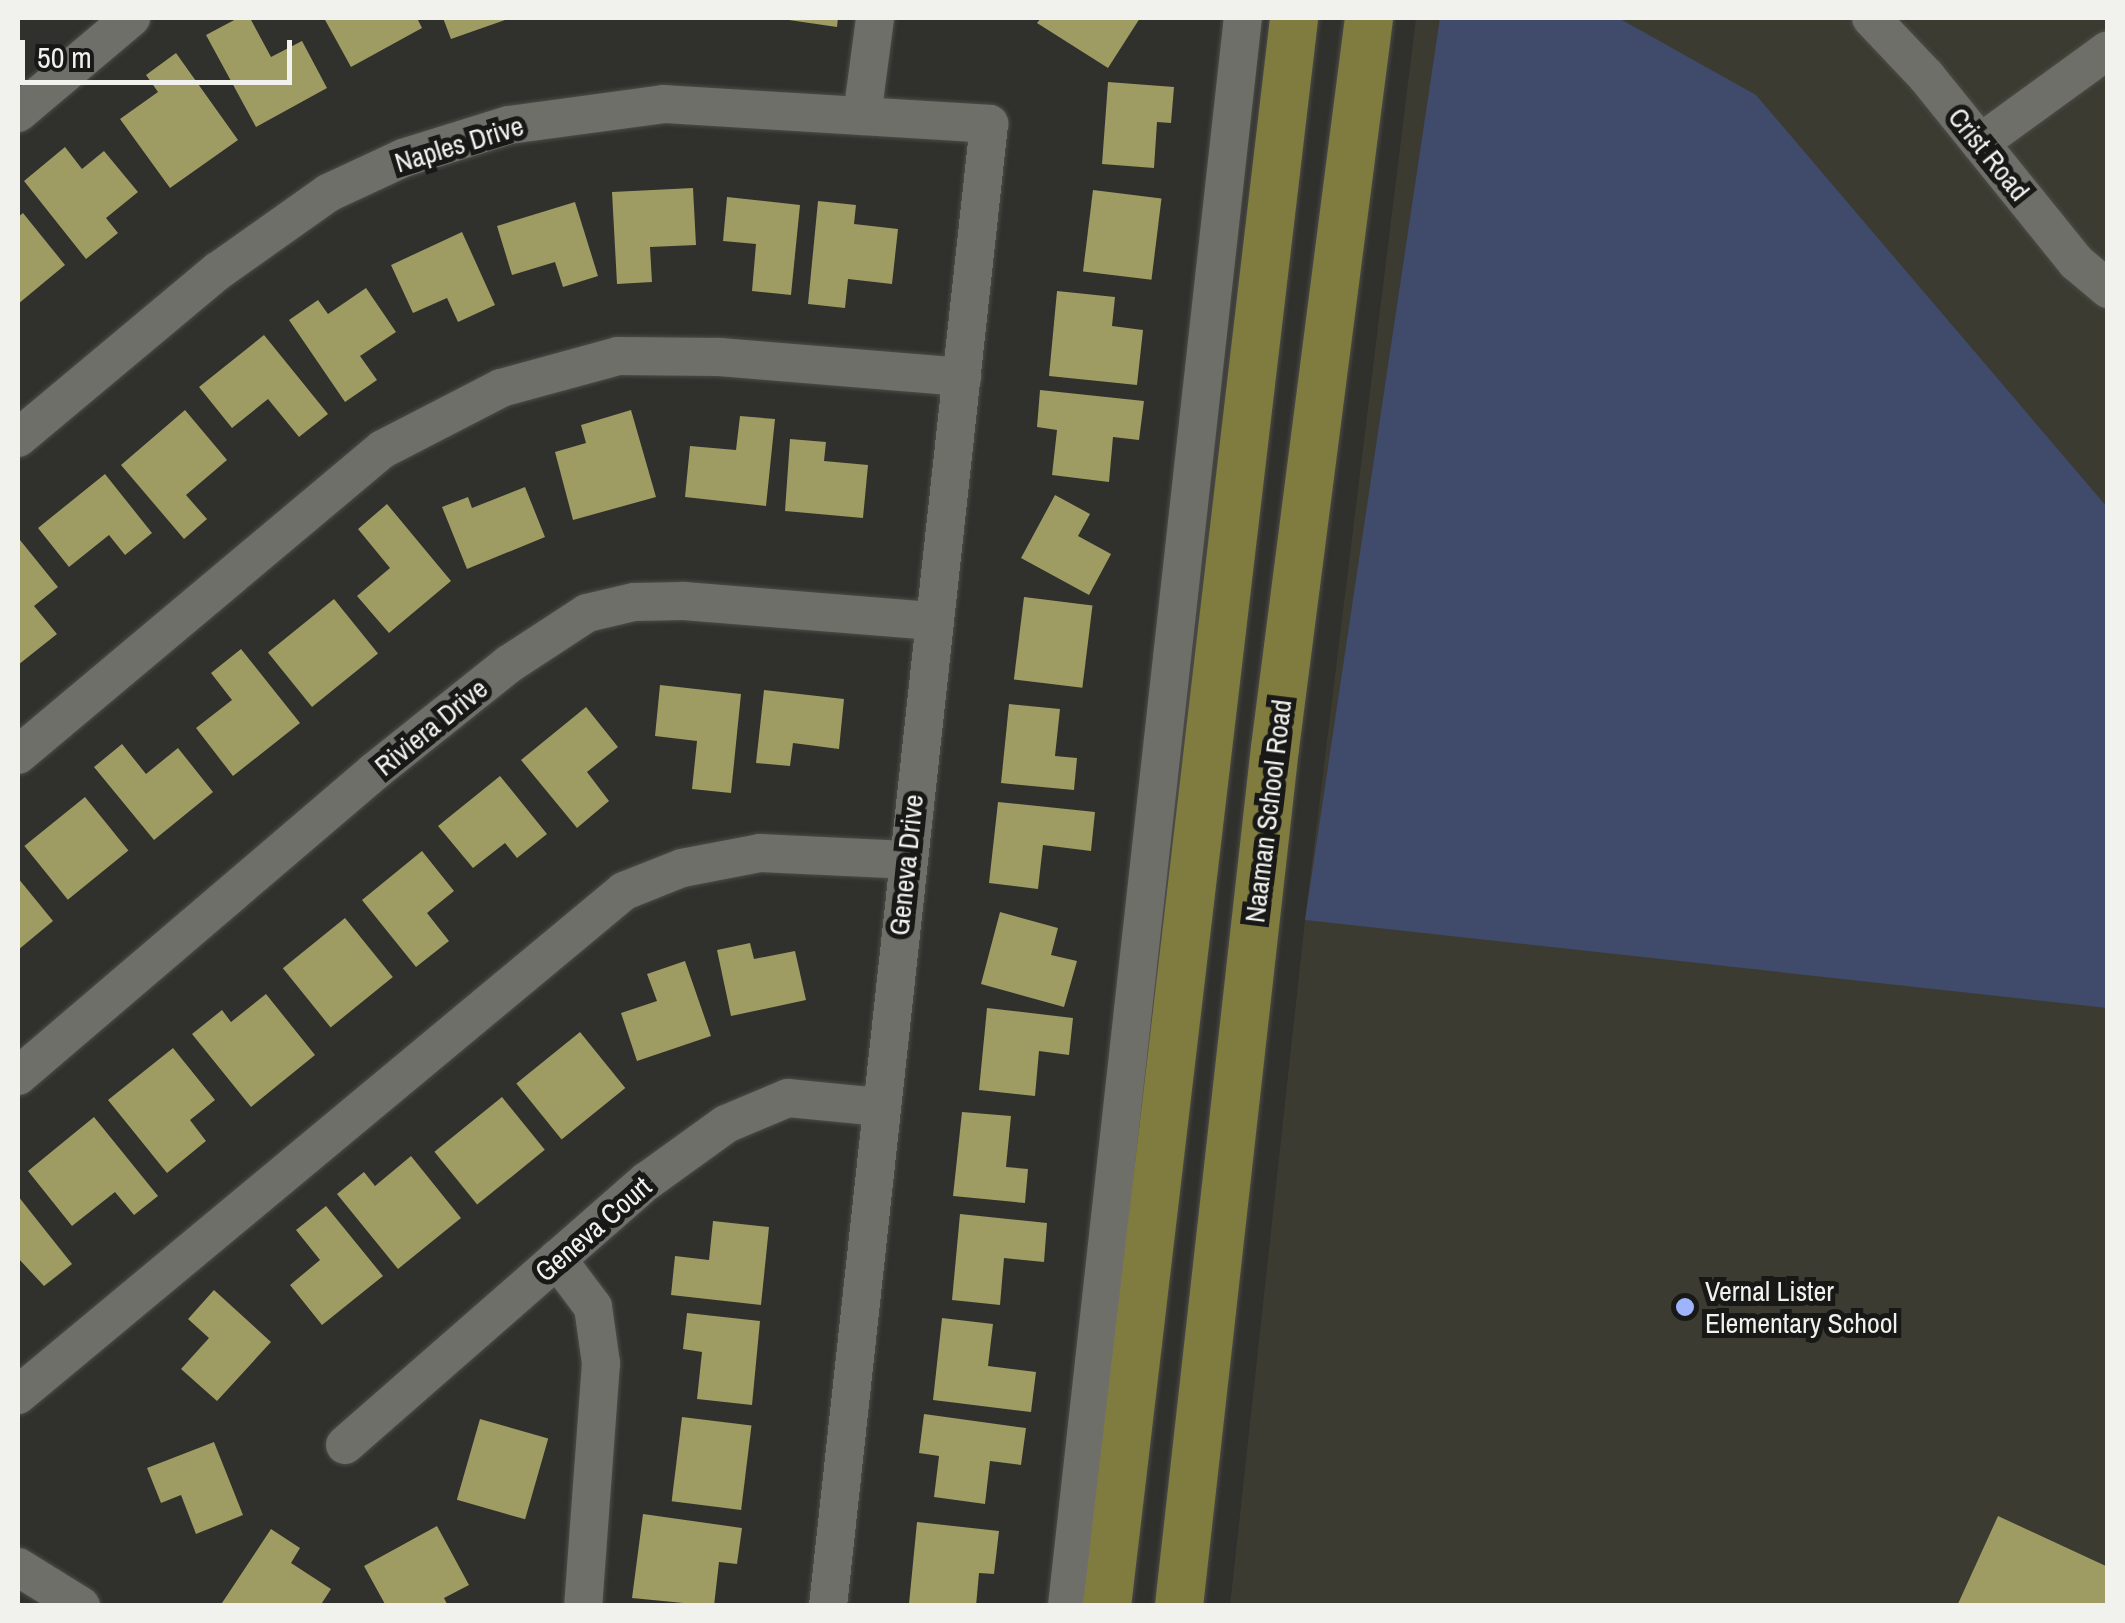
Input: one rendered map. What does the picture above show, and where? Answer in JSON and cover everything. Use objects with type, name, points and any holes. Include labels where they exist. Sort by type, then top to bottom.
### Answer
[{"type":"main road","points":[[1107,1606],[1294,18]]},
{"type":"main road","name":"Naaman School Road","points":[[1178,1606],[1275,748],[1369,18]]},
{"type":"street","points":[[18,113],[132,18]]},
{"type":"street","points":[[862,116],[874,18]]},
{"type":"street","points":[[1067,1606],[1243,18]]},
{"type":"street","name":"Crist Road","points":[[1871,18],[1980,142],[2076,262],[2108,289]]},
{"type":"street","points":[[1980,142],[2108,50]]},
{"type":"street","name":"Naples Drive","points":[[18,438],[218,272],[328,193],[403,158],[509,125],[664,104],[989,124]]},
{"type":"street","name":"Geneva Drive","points":[[828,1606],[879,1107],[989,124]]},
{"type":"street","points":[[18,755],[383,449],[501,388],[618,356],[720,357],[962,377]]},
{"type":"street","name":"Riviera Drive","points":[[18,1076],[375,771],[509,664],[586,613],[634,602],[684,601],[932,621]]},
{"type":"street","points":[[18,1394],[624,891],[682,868],[760,853],[906,860]]},
{"type":"street","name":"Geneva Court","points":[[345,1445],[647,1180],[726,1124],[788,1098],[879,1107]]},
{"type":"street","points":[[557,1259],[593,1308],[601,1363],[583,1606]]},
{"type":"street","points":[[18,1567],[81,1606]]},
{"type":"shaded area","points":[[1416,18],[2107,18],[2107,1605],[1230,1606],[1305,920]]},
{"type":"shaded area","points":[[1440,18],[1622,20],[1756,95],[2107,507],[2107,1008],[1305,920]]},
{"type":"building","points":[[238,18],[250,18],[271,57],[302,41],[327,88],[256,127],[206,35]]},
{"type":"building","points":[[324,18],[417,18],[422,28],[351,67]]},
{"type":"building","points":[[443,18],[511,18],[451,39]]},
{"type":"building","points":[[775,18],[838,18],[837,27]]},
{"type":"building","points":[[1041,18],[1140,18],[1108,68],[1037,23]]},
{"type":"building","points":[[176,53],[238,140],[170,188],[120,119],[158,92],[146,75]]},
{"type":"building","points":[[1108,82],[1174,87],[1171,123],[1157,122],[1154,168],[1102,164]]},
{"type":"building","points":[[65,147],[82,169],[104,151],[138,192],[106,218],[118,233],[86,259],[24,181]]},
{"type":"building","points":[[693,188],[696,245],[650,247],[652,282],[617,284],[612,192]]},
{"type":"building","points":[[1093,190],[1161,198],[1151,280],[1083,271]]},
{"type":"building","points":[[727,197],[800,205],[791,295],[752,291],[756,244],[723,241]]},
{"type":"building","points":[[818,201],[856,205],[854,224],[898,229],[892,284],[848,279],[845,308],[808,304]]},
{"type":"building","points":[[575,202],[598,276],[563,287],[555,262],[512,275],[497,226]]},
{"type":"building","points":[[23,213],[65,265],[18,304],[18,217]]},
{"type":"building","points":[[462,232],[495,305],[458,322],[447,298],[413,313],[391,265]]},
{"type":"building","points":[[366,288],[396,332],[360,356],[377,380],[345,402],[289,320],[318,300],[328,314]]},
{"type":"building","points":[[1057,291],[1115,297],[1112,326],[1143,330],[1137,385],[1049,376]]},
{"type":"building","points":[[264,335],[328,414],[299,437],[268,399],[232,428],[199,387]]},
{"type":"building","points":[[1040,390],[1144,401],[1139,440],[1113,437],[1109,482],[1052,475],[1057,430],[1037,427]]},
{"type":"building","points":[[185,410],[227,460],[186,495],[207,519],[184,539],[121,465]]},
{"type":"building","points":[[631,410],[656,497],[573,520],[555,452],[586,443],[581,425]]},
{"type":"building","points":[[740,416],[775,419],[766,506],[685,497],[690,446],[736,450]]},
{"type":"building","points":[[790,439],[826,442],[824,461],[868,465],[863,518],[785,511]]},
{"type":"building","points":[[105,474],[152,533],[125,555],[109,535],[69,567],[38,528]]},
{"type":"building","points":[[525,487],[545,537],[467,569],[442,507],[468,497],[472,508]]},
{"type":"building","points":[[1055,495],[1090,514],[1078,536],[1111,554],[1089,595],[1021,558]]},
{"type":"building","points":[[387,504],[451,581],[389,633],[357,596],[390,568],[358,529]]},
{"type":"building","points":[[20,540],[58,587],[34,606],[57,634],[18,665]]},
{"type":"building","points":[[1024,597],[1092,605],[1082,688],[1014,679]]},
{"type":"building","points":[[334,599],[378,653],[312,707],[268,652]]},
{"type":"building","points":[[241,649],[300,723],[233,776],[196,728],[232,700],[211,673]]},
{"type":"building","points":[[660,685],[741,694],[731,793],[692,789],[697,741],[655,736]]},
{"type":"building","points":[[764,690],[844,699],[839,749],[793,743],[790,766],[756,763]]},
{"type":"building","points":[[1009,704],[1060,709],[1055,756],[1077,758],[1074,790],[1001,783]]},
{"type":"building","points":[[586,707],[618,747],[587,772],[609,801],[577,828],[521,760]]},
{"type":"building","points":[[122,744],[146,774],[178,748],[213,792],[154,840],[94,767]]},
{"type":"building","points":[[500,776],[547,834],[517,858],[505,843],[473,868],[438,826]]},
{"type":"building","points":[[85,797],[128,851],[68,900],[24,846]]},
{"type":"building","points":[[998,802],[1095,812],[1091,851],[1043,845],[1038,889],[989,883]]},
{"type":"building","points":[[422,851],[454,891],[427,913],[449,941],[416,967],[362,900]]},
{"type":"building","points":[[18,878],[53,921],[18,950]]},
{"type":"building","points":[[1000,912],[1058,928],[1051,955],[1077,961],[1064,1007],[981,984]]},
{"type":"building","points":[[345,918],[393,977],[331,1027],[283,968]]},
{"type":"building","points":[[750,943],[754,959],[795,951],[806,1000],[731,1016],[717,950]]},
{"type":"building","points":[[685,961],[711,1036],[637,1061],[621,1013],[657,1001],[647,974]]},
{"type":"building","points":[[266,994],[315,1055],[251,1107],[192,1034],[222,1010],[231,1022]]},
{"type":"building","points":[[987,1008],[1073,1018],[1069,1055],[1039,1051],[1035,1096],[979,1090]]},
{"type":"building","points":[[580,1032],[625,1088],[562,1140],[516,1084]]},
{"type":"building","points":[[173,1048],[215,1100],[190,1120],[206,1141],[167,1173],[108,1100]]},
{"type":"building","points":[[502,1097],[545,1150],[477,1205],[434,1152]]},
{"type":"building","points":[[962,1112],[1011,1116],[1006,1167],[1028,1169],[1025,1203],[953,1196]]},
{"type":"building","points":[[94,1117],[158,1196],[134,1215],[115,1192],[72,1226],[28,1171]]},
{"type":"building","points":[[411,1156],[461,1218],[398,1269],[337,1194],[364,1172],[375,1186]]},
{"type":"building","points":[[18,1196],[72,1264],[44,1286],[18,1258]]},
{"type":"building","points":[[326,1206],[383,1276],[322,1325],[290,1285],[320,1260],[296,1230]]},
{"type":"building","points":[[960,1214],[1047,1223],[1044,1262],[1004,1258],[1000,1305],[952,1300]]},
{"type":"building","points":[[713,1221],[769,1227],[761,1305],[671,1295],[675,1256],[709,1260]]},
{"type":"building","points":[[214,1290],[271,1342],[217,1401],[181,1369],[209,1338],[188,1319]]},
{"type":"building","points":[[687,1313],[760,1321],[752,1405],[697,1399],[702,1352],[683,1349]]},
{"type":"building","points":[[942,1318],[993,1324],[988,1366],[1036,1372],[1031,1412],[933,1400]]},
{"type":"building","points":[[924,1414],[1026,1428],[1021,1465],[990,1461],[985,1504],[934,1497],[939,1456],[919,1453]]},
{"type":"building","points":[[682,1417],[751,1426],[741,1510],[672,1501]]},
{"type":"building","points":[[480,1419],[548,1439],[525,1519],[457,1500]]},
{"type":"building","points":[[214,1442],[243,1515],[196,1534],[181,1495],[161,1503],[147,1468]]},
{"type":"building","points":[[643,1514],[742,1528],[737,1564],[719,1562],[714,1606],[632,1598]]},
{"type":"building","points":[[1998,1516],[2108,1567],[2108,1606],[1957,1606]]},
{"type":"building","points":[[917,1522],[999,1531],[994,1574],[979,1573],[976,1606],[909,1604]]},
{"type":"building","points":[[437,1526],[469,1585],[444,1598],[448,1606],[386,1606],[364,1566]]},
{"type":"building","points":[[271,1529],[300,1548],[291,1563],[331,1589],[320,1606],[220,1606]]},
{"type":"place","name":"Vernal Lister Elementary School","points":[[1685,1307]]}]
